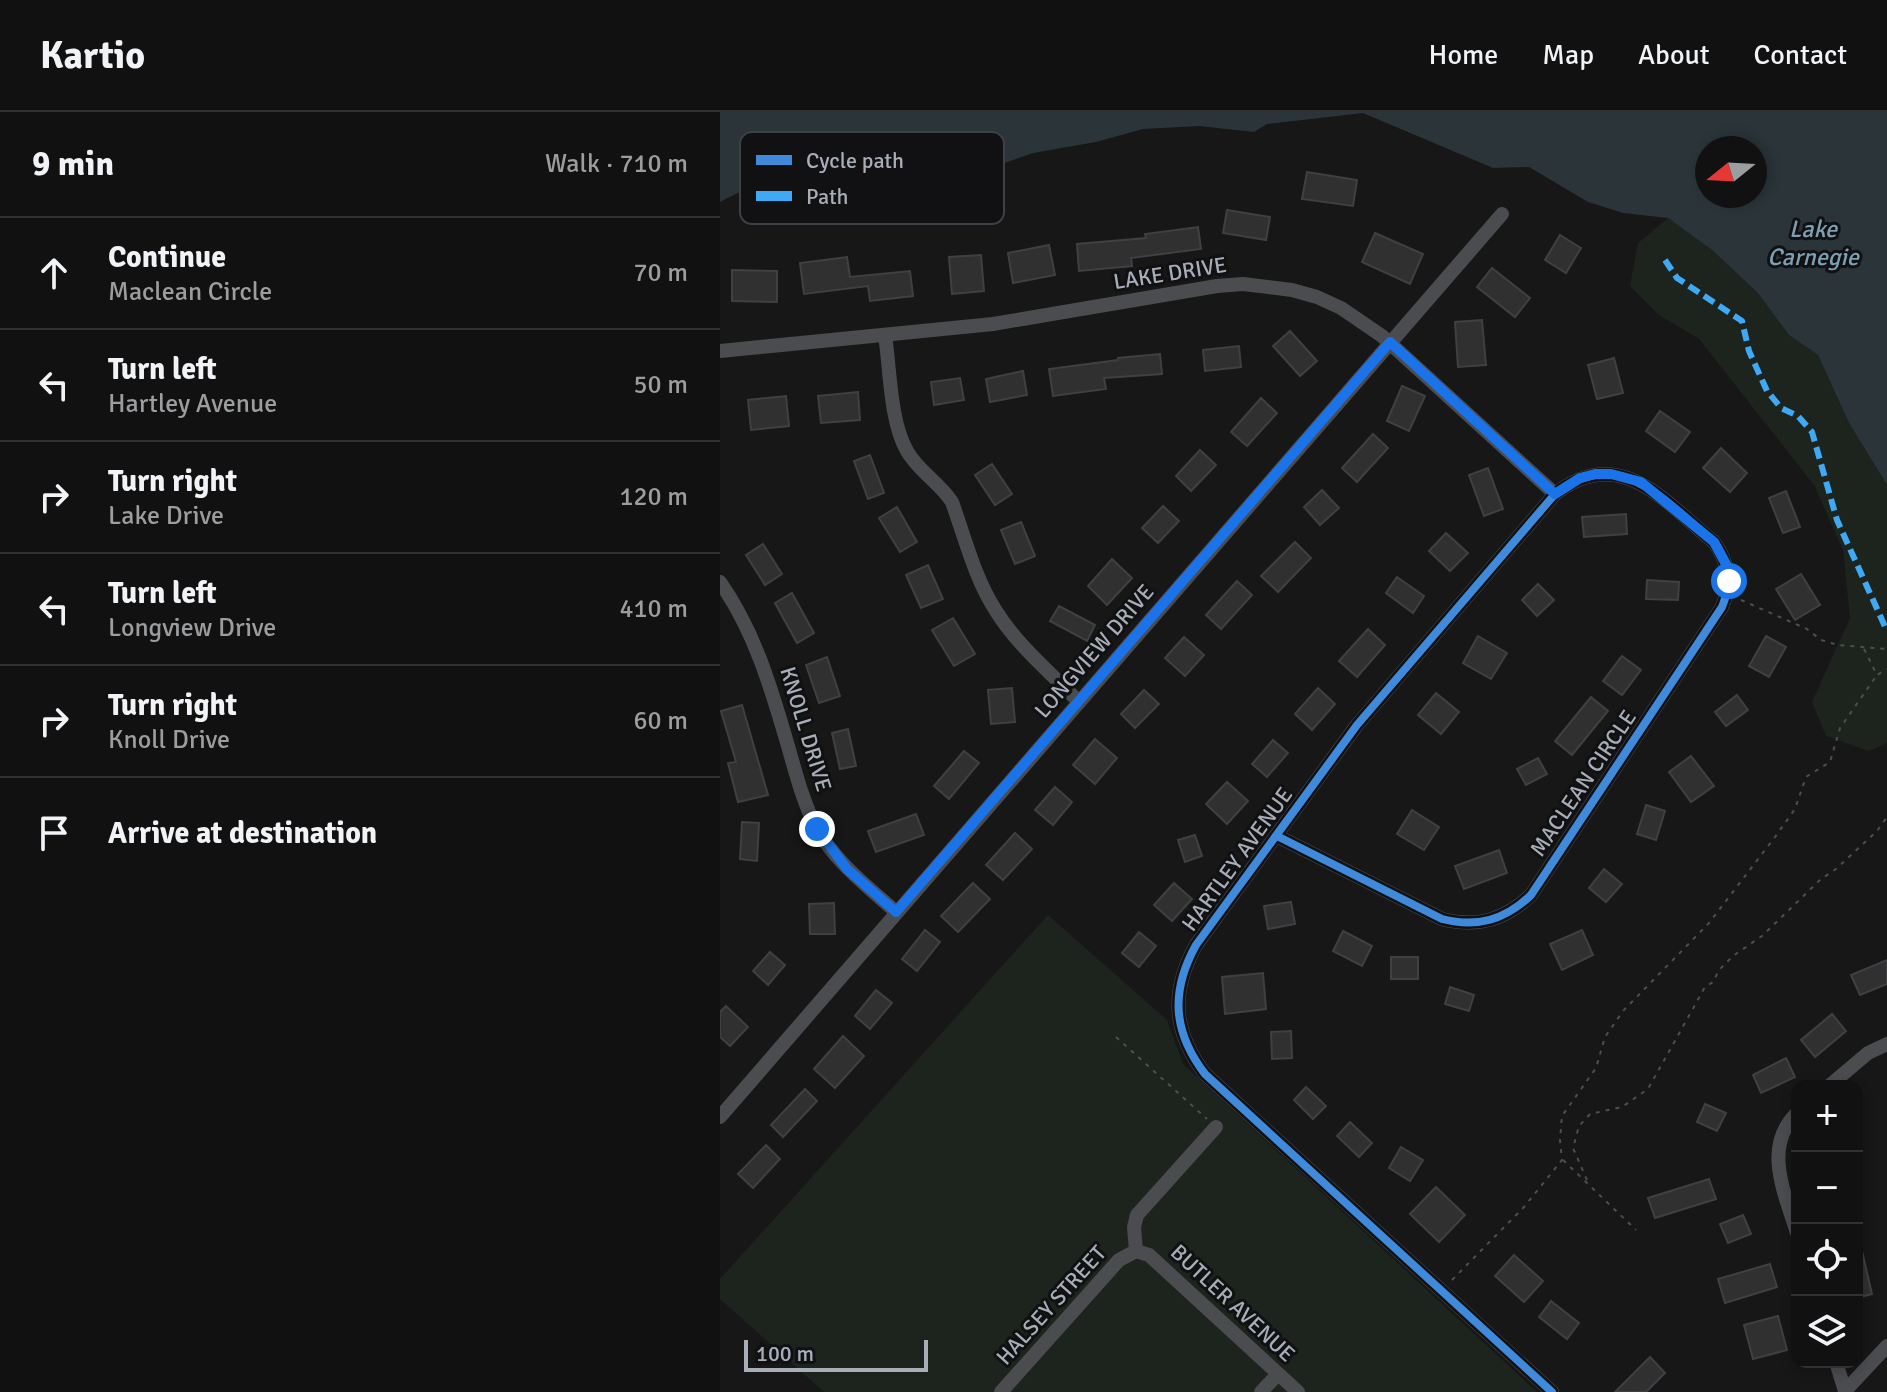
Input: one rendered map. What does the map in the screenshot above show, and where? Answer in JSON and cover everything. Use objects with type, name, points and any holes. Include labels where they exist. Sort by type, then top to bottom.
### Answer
[{"type":"street","name":"LONGVIEW DRIVE","points":[[720,1117],[1502,214]]},
{"type":"street","name":"LAKE DRIVE","points":[[720,351],[993,324],[1217,286],[1269,286],[1317,297],[1363,321],[1390,342],[1555,494]]},
{"type":"street","points":[[885,335],[901,440],[917,464],[944,489],[952,502],[986,593],[996,611],[1008,628],[1079,702]]},
{"type":"street","name":"HARTLEY AVENUE","points":[[1552,1392],[1205,1074],[1189,1050],[1180,1026],[1179,991],[1187,961],[1196,945],[1357,725],[1555,494],[1580,478],[1595,474],[1625,476]]},
{"type":"street","name":"MACLEAN CIRCLE","points":[[1277,836],[1442,919],[1456,923],[1473,924],[1502,917],[1518,908],[1531,895],[1714,620],[1727,595],[1727,566],[1714,542],[1641,482],[1625,476]]},
{"type":"street","name":"KNOLL DRIVE","points":[[720,582],[739,613],[766,671],[804,802],[817,829],[847,869],[896,912]]},
{"type":"street","points":[[1836,1080],[1868,1053],[1887,1044]]},
{"type":"street","points":[[1791,1121],[1777,1153],[1794,1224]]},
{"type":"street","points":[[1136,1251],[1134,1227],[1137,1215],[1216,1127]]},
{"type":"street","name":"BUTLER AVENUE","points":[[1136,1251],[1149,1255],[1298,1392]]},
{"type":"street","name":"HALSEY STREET","points":[[1001,1392],[1119,1260],[1136,1251]]},
{"type":"street","points":[[1845,1392],[1887,1346]]},
{"type":"street","points":[[1838,1368],[1845,1392]]},
{"type":"street","points":[[1261,1392],[1278,1374]]},
{"type":"path","points":[[1736,598],[1807,629],[1821,640],[1887,649]]},
{"type":"path","points":[[1864,648],[1877,675]]},
{"type":"path","points":[[1450,1281],[1524,1207],[1562,1160],[1562,1116],[1596,1068],[1605,1037],[1623,1011],[1645,992],[1657,974],[1668,967],[1709,923],[1775,837],[1795,809],[1806,777],[1830,762],[1840,728],[1877,675],[1887,669]]},
{"type":"path","points":[[1587,1180],[1573,1148],[1579,1126],[1590,1114],[1622,1107],[1648,1089],[1705,987],[1713,982],[1719,970],[1836,869],[1877,831],[1887,817]]},
{"type":"path","points":[[1116,1037],[1216,1127]]},
{"type":"path","points":[[1562,1160],[1587,1180],[1636,1230]]},
{"type":"shaded area","points":[[1668,218],[1712,250],[1757,292],[1789,335],[1818,355],[1849,423],[1887,485],[1887,743],[1869,751],[1826,736],[1812,702],[1850,618],[1843,550],[1814,485],[1699,339],[1659,315],[1630,286],[1638,243]]},
{"type":"shaded area","points":[[1048,915],[1167,1020],[1183,1064],[1537,1392],[824,1392],[720,1299],[720,1279]]},
{"type":"water","name":"Lake Carnegie","points":[[720,112],[1887,112],[1887,485],[1849,423],[1818,355],[1789,335],[1757,292],[1712,250],[1668,218],[1623,213],[1588,202],[1529,167],[1493,168],[1363,113],[1267,124],[1254,132],[1199,126],[1143,129],[1096,142],[1033,153],[1004,163],[1004,132],[740,132],[740,193],[720,202]]},
{"type":"building","points":[[1307,172],[1357,180],[1353,206],[1302,199]]},
{"type":"building","points":[[1227,210],[1270,217],[1266,240],[1223,233]]},
{"type":"building","points":[[1198,227],[1201,249],[1131,258],[1132,266],[1079,271],[1077,244],[1146,238],[1145,234]]},
{"type":"building","points":[[1375,233],[1423,254],[1410,284],[1362,262]]},
{"type":"building","points":[[1560,235],[1581,248],[1566,273],[1545,260]]},
{"type":"building","points":[[1049,245],[1055,275],[1013,283],[1008,253]]},
{"type":"building","points":[[981,255],[984,291],[952,294],[949,257]]},
{"type":"building","points":[[847,257],[850,277],[910,271],[913,296],[870,301],[868,286],[804,294],[800,263]]},
{"type":"building","points":[[1492,268],[1530,298],[1515,317],[1477,287]]},
{"type":"building","points":[[732,270],[777,271],[777,302],[732,301]]},
{"type":"building","points":[[1482,320],[1486,365],[1458,367],[1455,322]]},
{"type":"building","points":[[1290,331],[1317,361],[1300,376],[1273,346]]},
{"type":"building","points":[[1239,346],[1241,367],[1205,371],[1203,350]]},
{"type":"building","points":[[1160,354],[1162,374],[1104,378],[1106,389],[1053,396],[1049,369]]},
{"type":"building","points":[[1614,358],[1623,393],[1597,399],[1588,365]]},
{"type":"building","points":[[1023,371],[1027,395],[990,402],[986,379]]},
{"type":"building","points":[[960,378],[964,400],[934,405],[931,382]]},
{"type":"building","points":[[1402,386],[1425,396],[1409,431],[1387,421]]},
{"type":"building","points":[[858,392],[860,420],[821,423],[818,396]]},
{"type":"building","points":[[786,396],[789,426],[751,430],[748,400]]},
{"type":"building","points":[[1261,398],[1277,413],[1247,446],[1231,432]]},
{"type":"building","points":[[1660,411],[1690,432],[1675,452],[1646,431]]},
{"type":"building","points":[[1373,434],[1388,448],[1357,482],[1342,468]]},
{"type":"building","points":[[1721,448],[1747,473],[1730,492],[1703,468]]},
{"type":"building","points":[[1200,450],[1216,465],[1191,491],[1176,476]]},
{"type":"building","points":[[870,455],[884,493],[868,499],[854,461]]},
{"type":"building","points":[[992,464],[1012,494],[995,505],[975,475]]},
{"type":"building","points":[[1488,468],[1503,509],[1484,516],[1469,475]]},
{"type":"building","points":[[1322,490],[1339,508],[1320,525],[1304,507]]},
{"type":"building","points":[[1786,491],[1800,527],[1783,533],[1769,498]]},
{"type":"building","points":[[1163,506],[1179,521],[1158,543],[1142,528]]},
{"type":"building","points":[[897,507],[917,542],[900,552],[879,518]]},
{"type":"building","points":[[1626,514],[1627,534],[1584,537],[1582,517]]},
{"type":"building","points":[[1021,522],[1035,556],[1015,564],[1001,530]]},
{"type":"building","points":[[1446,533],[1468,553],[1450,571],[1429,551]]},
{"type":"building","points":[[1295,542],[1311,558],[1278,592],[1261,576]]},
{"type":"building","points":[[763,544],[782,574],[765,585],[746,555]]},
{"type":"building","points":[[1112,559],[1132,578],[1107,605],[1088,586]]},
{"type":"building","points":[[928,565],[943,599],[921,608],[906,575]]},
{"type":"building","points":[[1801,574],[1820,605],[1795,620],[1776,589]]},
{"type":"building","points":[[1397,577],[1424,596],[1413,613],[1386,593]]},
{"type":"building","points":[[1647,580],[1679,582],[1678,600],[1646,599]]},
{"type":"building","points":[[1237,581],[1252,595],[1221,629],[1206,615]]},
{"type":"building","points":[[1538,584],[1554,600],[1537,616],[1522,600]]},
{"type":"building","points":[[792,593],[814,633],[797,643],[775,603]]},
{"type":"building","points":[[1059,606],[1095,625],[1087,641],[1050,621]]},
{"type":"building","points":[[953,618],[975,654],[954,666],[932,630]]},
{"type":"building","points":[[1368,629],[1385,645],[1357,677],[1339,661]]},
{"type":"building","points":[[1478,636],[1507,653],[1491,679],[1463,663]]},
{"type":"building","points":[[1766,636],[1786,647],[1769,677],[1749,666]]},
{"type":"building","points":[[1184,637],[1204,655],[1185,676],[1165,658]]},
{"type":"building","points":[[1622,656],[1641,670],[1622,695],[1603,681]]},
{"type":"building","points":[[827,657],[840,696],[819,703],[806,665]]},
{"type":"building","points":[[1012,688],[1015,722],[991,724],[988,690]]},
{"type":"building","points":[[1318,688],[1335,704],[1312,730],[1295,714]]},
{"type":"building","points":[[1144,690],[1159,704],[1135,728],[1121,714]]},
{"type":"building","points":[[1436,693],[1459,712],[1441,734],[1418,715]]},
{"type":"building","points":[[1737,695],[1748,710],[1726,726],[1715,712]]},
{"type":"building","points":[[1591,697],[1608,711],[1572,755],[1555,741]]},
{"type":"building","points":[[742,705],[768,795],[738,802],[728,763],[736,762],[721,711]]},
{"type":"building","points":[[848,729],[856,766],[840,769],[832,733]]},
{"type":"building","points":[[1095,739],[1117,758],[1095,784],[1073,765]]},
{"type":"building","points":[[1273,740],[1288,753],[1267,777],[1252,764]]},
{"type":"building","points":[[964,751],[979,763],[949,799],[934,786]]},
{"type":"building","points":[[1691,756],[1714,786],[1691,802],[1669,772]]},
{"type":"building","points":[[1538,758],[1547,774],[1526,785],[1517,769]]},
{"type":"building","points":[[1227,782],[1248,801],[1227,824],[1206,804]]},
{"type":"building","points":[[1055,787],[1072,802],[1053,825],[1035,810]]},
{"type":"building","points":[[1646,805],[1665,811],[1656,840],[1637,834]]},
{"type":"building","points":[[1412,810],[1439,827],[1424,850],[1397,834]]},
{"type":"building","points":[[916,814],[924,835],[876,852],[868,831]]},
{"type":"building","points":[[742,822],[759,823],[757,861],[740,859]]},
{"type":"building","points":[[1015,833],[1032,849],[1003,880],[986,865]]},
{"type":"building","points":[[1195,835],[1202,856],[1185,862],[1178,840]]},
{"type":"building","points":[[1499,850],[1507,873],[1464,889],[1455,866]]},
{"type":"building","points":[[1604,869],[1622,884],[1606,902],[1589,888]]},
{"type":"building","points":[[973,883],[990,899],[958,932],[941,916]]},
{"type":"building","points":[[1174,883],[1192,899],[1172,921],[1154,905]]},
{"type":"building","points":[[1291,902],[1295,924],[1268,929],[1264,906]]},
{"type":"building","points":[[834,903],[835,934],[810,934],[809,904]]},
{"type":"building","points":[[925,930],[940,942],[917,971],[902,959]]},
{"type":"building","points":[[1582,930],[1593,955],[1562,970],[1550,944]]},
{"type":"building","points":[[1343,931],[1372,946],[1362,966],[1333,951]]},
{"type":"building","points":[[1139,932],[1156,946],[1139,967],[1122,953]]},
{"type":"building","points":[[770,952],[785,965],[768,985],[753,971]]},
{"type":"building","points":[[1391,957],[1418,957],[1418,979],[1391,979]]},
{"type":"building","points":[[1887,960],[1887,984],[1860,995],[1851,975]]},
{"type":"building","points":[[1263,973],[1266,1009],[1225,1014],[1222,977]]},
{"type":"building","points":[[1450,987],[1474,995],[1469,1011],[1445,1004]]},
{"type":"building","points":[[876,990],[892,1003],[870,1029],[855,1016]]},
{"type":"building","points":[[726,1006],[748,1027],[730,1046],[720,1037],[720,1012]]},
{"type":"building","points":[[1832,1014],[1846,1031],[1815,1057],[1801,1040]]},
{"type":"building","points":[[1291,1031],[1292,1058],[1272,1059],[1271,1032]]},
{"type":"building","points":[[843,1036],[864,1056],[835,1088],[814,1069]]},
{"type":"building","points":[[1786,1058],[1795,1077],[1761,1093],[1753,1075]]},
{"type":"building","points":[[1306,1087],[1326,1106],[1313,1119],[1294,1100]]},
{"type":"building","points":[[805,1089],[817,1101],[783,1137],[771,1125]]},
{"type":"building","points":[[1705,1104],[1726,1113],[1717,1131],[1697,1122]]},
{"type":"building","points":[[1350,1122],[1372,1143],[1359,1157],[1337,1136]]},
{"type":"building","points":[[766,1145],[780,1159],[753,1188],[738,1174]]},
{"type":"building","points":[[1401,1147],[1423,1160],[1410,1181],[1389,1168]]},
{"type":"building","points":[[1709,1179],[1716,1199],[1655,1218],[1648,1198]]},
{"type":"building","points":[[1436,1187],[1465,1215],[1439,1242],[1410,1214]]},
{"type":"building","points":[[1743,1215],[1751,1234],[1728,1243],[1720,1224]]},
{"type":"building","points":[[1514,1255],[1543,1281],[1524,1302],[1495,1276]]},
{"type":"building","points":[[1863,1256],[1872,1294],[1863,1296]]},
{"type":"building","points":[[1770,1264],[1777,1287],[1725,1303],[1718,1279]]},
{"type":"building","points":[[1551,1301],[1579,1323],[1567,1339],[1539,1317]]},
{"type":"building","points":[[1778,1316],[1787,1350],[1753,1359],[1744,1325]]},
{"type":"building","points":[[1650,1357],[1665,1373],[1646,1392],[1615,1392]]},
{"type":"marked path","points":[[1665,260],[1677,278],[1742,321],[1749,351],[1767,391],[1781,408],[1798,416],[1812,432],[1837,520],[1887,631]]},
{"type":"cycle path","points":[[1277,836],[1442,919],[1479,922],[1511,911],[1531,895],[1722,607],[1727,590],[1727,573],[1714,542],[1659,496],[1621,476],[1600,474],[1578,480],[1555,494],[1357,725],[1196,945],[1182,979],[1179,995],[1181,1027],[1186,1043],[1205,1074],[1552,1392]]},
{"type":"route","points":[[817,829],[847,869],[896,912],[1390,342],[1555,494],[1580,478],[1595,474],[1625,476],[1641,482],[1714,542],[1727,566],[1729,581]]}]
